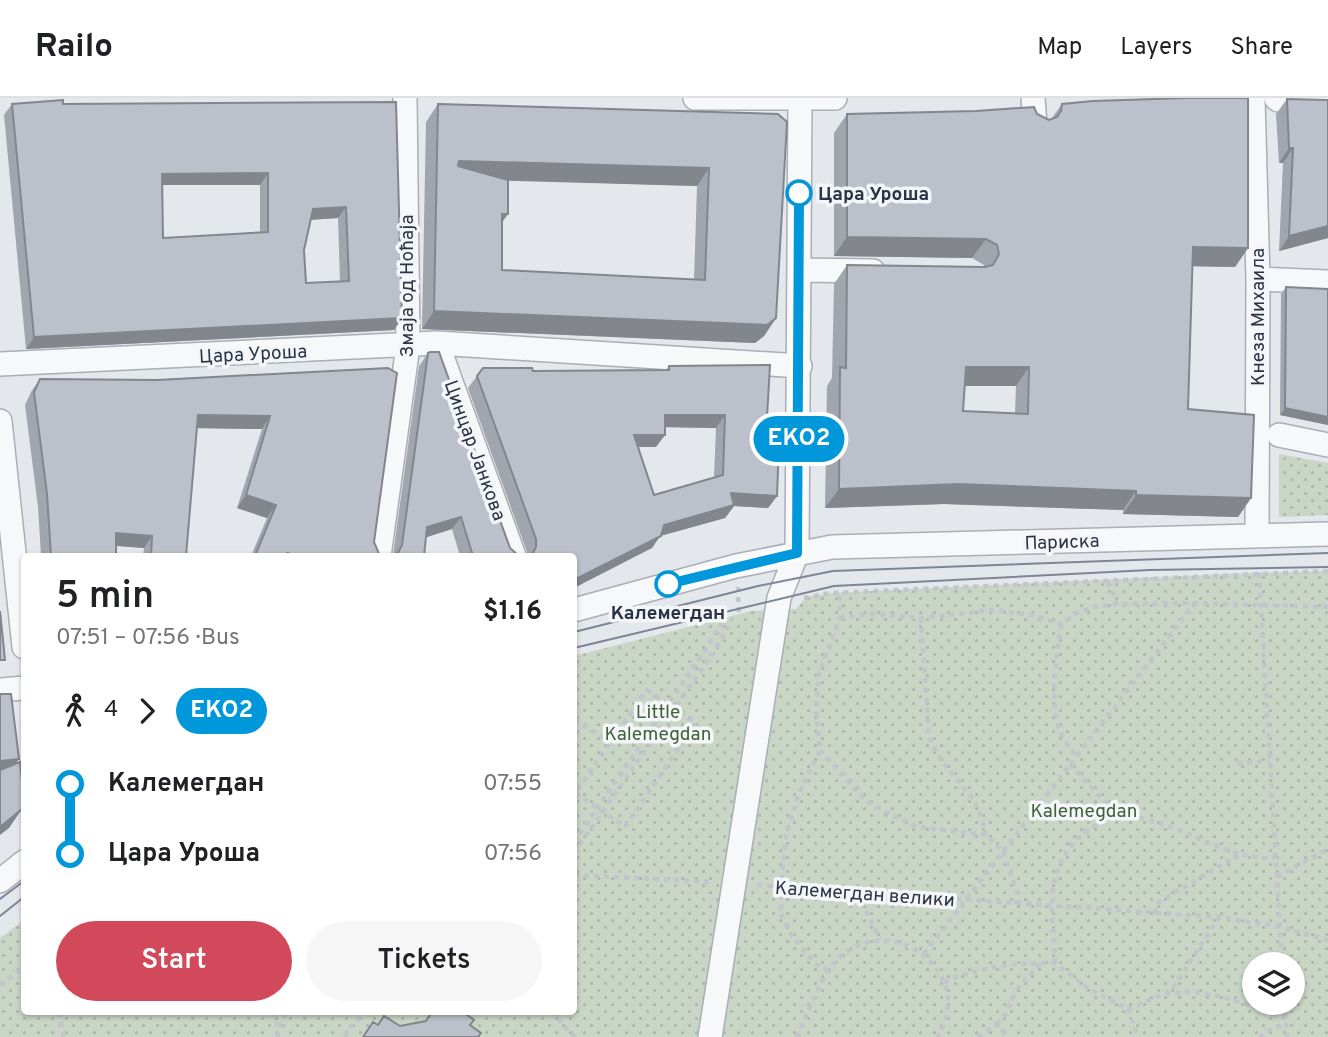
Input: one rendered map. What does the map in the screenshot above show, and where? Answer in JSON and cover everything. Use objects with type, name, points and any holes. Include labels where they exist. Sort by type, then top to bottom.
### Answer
[{"type":"street","name":"Змаја од Ноћаја","points":[[379,553],[408,346],[405,98]]},
{"type":"street","points":[[695,98],[835,98]]},
{"type":"street","points":[[1033,98],[1035,125]]},
{"type":"street","name":"Кнеза Михаила","points":[[1253,98],[1258,279],[1257,535]]},
{"type":"street","points":[[1276,98],[1328,101]]},
{"type":"street","points":[[710,1037],[779,598],[797,553],[800,99]]},
{"type":"street","points":[[800,270],[889,271]]},
{"type":"street","points":[[1258,279],[1328,282]]},
{"type":"street","name":"Цара Уроша","points":[[0,364],[437,343],[800,366]]},
{"type":"street","name":"Цинцар Јанкова","points":[[437,343],[513,553]]},
{"type":"street","points":[[0,421],[21,620]]},
{"type":"street","points":[[1279,435],[1328,444]]},
{"type":"street","name":"Париска","points":[[577,609],[736,566],[832,547],[1328,534]]},
{"type":"street","points":[[0,690],[21,688]]},
{"type":"street","points":[[0,881],[21,864]]},
{"type":"path","points":[[777,610],[796,609],[806,597],[839,593],[1328,570]]},
{"type":"path","points":[[1259,573],[1281,952]]},
{"type":"path","points":[[1107,582],[1117,604]]},
{"type":"path","points":[[828,971],[817,965],[791,934],[781,914],[786,836],[798,796],[820,750],[816,709],[819,673],[840,618],[839,593]]},
{"type":"path","points":[[924,954],[1196,603]]},
{"type":"path","points":[[1076,756],[1060,732],[1056,711],[1056,657],[1061,624],[1077,613],[1094,607],[1117,604],[1196,603],[1328,607]]},
{"type":"path","points":[[840,618],[871,614],[921,618],[994,610],[1032,615],[1061,624]]},
{"type":"path","points":[[921,618],[929,737],[948,772],[969,794],[980,814],[986,835],[1003,851],[1017,892],[1016,904]]},
{"type":"path","points":[[577,849],[713,653],[732,619]]},
{"type":"path","points":[[577,838],[723,621]]},
{"type":"path","points":[[577,790],[647,690],[696,723],[625,827],[577,794]]},
{"type":"path","points":[[577,722],[611,741]]},
{"type":"path","points":[[820,750],[865,800],[889,814],[917,827],[986,835]]},
{"type":"path","points":[[1237,763],[1269,761]]},
{"type":"path","points":[[1070,764],[1117,815]]},
{"type":"path","points":[[1055,962],[1052,906],[1059,866],[1065,851],[1077,837],[1090,828],[1117,815],[1153,821],[1239,855],[1275,858]]},
{"type":"path","points":[[1276,877],[1328,849]]},
{"type":"path","points":[[1154,913],[1159,902],[1239,855]]},
{"type":"path","name":"Калемегдан велики","points":[[577,875],[1219,917],[1280,927],[1328,940]]},
{"type":"path","points":[[857,893],[880,939]]},
{"type":"path","points":[[1031,905],[1031,914]]},
{"type":"path","points":[[1164,995],[1174,986],[1219,917]]},
{"type":"path","points":[[797,1037],[828,971],[838,959],[864,942],[880,939],[911,946],[934,964],[944,982],[947,1005],[939,1035],[946,1037]]},
{"type":"path","points":[[978,1037],[1004,1017],[1017,989],[1041,962]]},
{"type":"path","points":[[944,982],[995,965],[1055,962],[1091,990],[1128,1009],[1138,1037]]},
{"type":"path","points":[[0,985],[21,971]]},
{"type":"path","points":[[1128,1009],[1164,995],[1186,992],[1209,995],[1286,1019]]},
{"type":"path","points":[[60,1015],[64,1037]]},
{"type":"path","points":[[273,1015],[279,1027]]},
{"type":"path","points":[[277,1037],[285,1015]]},
{"type":"path","points":[[345,1037],[348,1029],[363,1015]]},
{"type":"path","points":[[554,1015],[575,1037]]},
{"type":"path","points":[[1286,1015],[1287,1037]]},
{"type":"path","points":[[997,1024],[1001,1033]]},
{"type":"path","points":[[1259,1037],[1275,1027],[1286,1026]]},
{"type":"green space","points":[[1279,454],[1328,463],[1328,515],[1279,517]]},
{"type":"green space","name":"Kalemegdan","points":[[1328,571],[1328,1037],[0,1037],[0,938],[21,922],[21,1015],[577,1015],[577,655],[751,611],[796,609],[806,597],[830,593]]},
{"type":"building","points":[[1248,98],[1248,248],[1193,247],[1188,409],[1254,415],[1251,498],[1136,495],[1136,491],[958,484],[839,489],[840,367],[846,368],[847,265],[985,267],[993,265],[999,254],[997,245],[986,239],[847,237],[847,114],[1034,107],[1037,114],[1049,120],[1057,117],[1062,104]],"holes":[[[966,367],[1029,367],[1028,414],[963,411]]]},
{"type":"building","points":[[1287,99],[1328,100],[1328,226],[1289,236],[1293,148],[1289,148]]},
{"type":"building","points":[[63,100],[63,104],[396,102],[402,318],[34,337],[12,104]],"holes":[[[268,173],[268,232],[163,238],[162,174]],[[346,207],[349,281],[306,283],[304,250],[313,209]]]},
{"type":"building","points":[[438,104],[778,114],[787,122],[776,318],[767,325],[434,311]],"holes":[[[459,161],[709,168],[705,280],[502,270],[502,214],[508,214],[508,180],[458,166]]]},
{"type":"building","points":[[1286,287],[1328,289],[1328,417],[1285,408]]},
{"type":"building","points":[[439,352],[510,548],[516,553],[472,553],[461,517],[427,527],[424,553],[398,553],[402,545],[428,353]]},
{"type":"building","points":[[770,365],[767,417],[780,418],[777,496],[731,493],[734,505],[664,525],[661,536],[577,578],[577,553],[533,553],[536,539],[477,376],[483,368],[532,368],[533,371],[669,370],[669,366]],"holes":[[[665,415],[725,415],[723,475],[654,495],[634,435],[665,435]]]},
{"type":"building","points":[[388,368],[397,373],[374,542],[379,553],[256,553],[276,505],[246,495],[270,416],[198,415],[186,553],[151,553],[152,536],[116,533],[116,553],[51,553],[47,494],[34,392],[40,379],[157,380]]},
{"type":"building","points":[[0,611],[5,660],[0,660]]},
{"type":"building","points":[[0,694],[11,694],[19,759],[0,761]]},
{"type":"building","points":[[20,762],[21,810],[0,827],[0,770]]},
{"type":"building","points":[[430,1015],[467,1015],[474,1020],[470,1025],[481,1033],[478,1037],[363,1037],[373,1022],[378,1025],[384,1016],[400,1026],[426,1021]]},
{"type":"tram line","points":[[577,631],[758,586],[833,571],[1328,553]]},
{"type":"tram line","points":[[577,647],[834,586],[1150,570],[1328,567]]},
{"type":"tram line","points":[[0,899],[21,883]]},
{"type":"tram line","points":[[0,916],[21,899]]},
{"type":"bus line","name":"EKO2","points":[[668,584],[797,553],[799,193]]},
{"type":"place","name":"Цара Уроша","points":[[799,193]]},
{"type":"place","name":"Калемегдан","points":[[668,584]]},
{"type":"park label","name":"Little Kalemegdan","points":[[658,722]]}]
